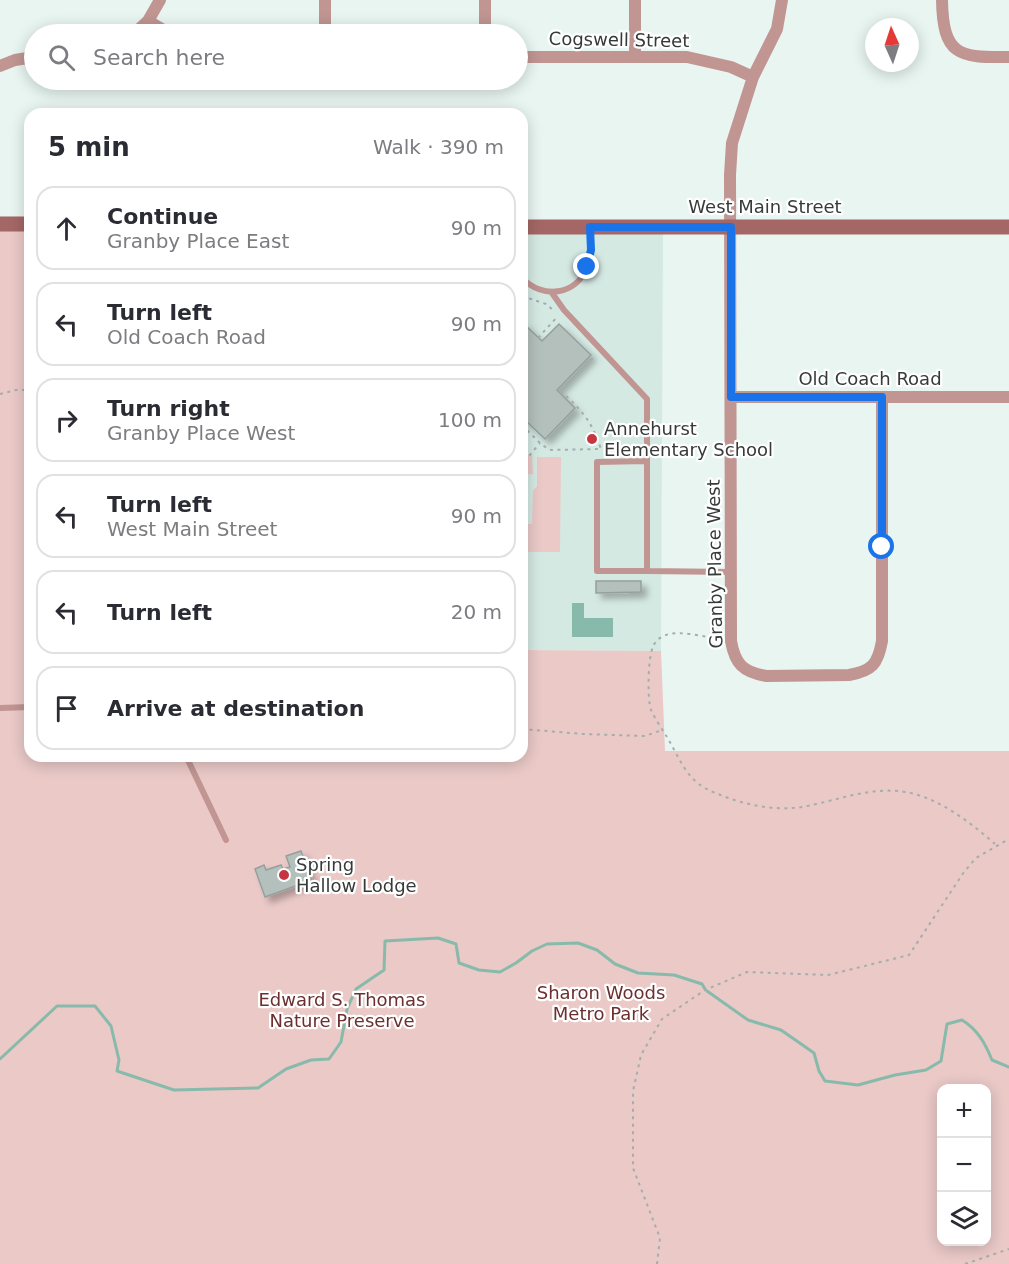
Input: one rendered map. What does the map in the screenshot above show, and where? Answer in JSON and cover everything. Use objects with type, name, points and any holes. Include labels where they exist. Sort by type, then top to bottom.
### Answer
[{"type":"main road","points":[[0,224],[24,224]]},
{"type":"main road","name":"West Main Street","points":[[528,227],[1009,227]]},
{"type":"street","points":[[145,24],[160,0]]},
{"type":"street","points":[[325,0],[325,24]]},
{"type":"street","points":[[485,0],[485,24]]},
{"type":"street","points":[[635,0],[635,57]]},
{"type":"street","name":"Granby Place West","points":[[782,0],[777,29],[753,77],[732,143],[731,641],[734,655],[741,666],[753,674],[766,676],[849,675],[861,673],[872,667],[879,655],[882,641],[882,397]]},
{"type":"street","points":[[942,0],[943,21],[948,41],[963,54],[982,58],[1009,57]]},
{"type":"street","points":[[148,21],[153,24]]},
{"type":"street","name":"Cogswell Street","points":[[528,57],[687,57],[731,67],[753,77]]},
{"type":"street","points":[[0,66],[24,59]]},
{"type":"street","name":"Old Coach Road","points":[[731,397],[1009,397]]},
{"type":"lane","points":[[528,283],[536,290],[552,293],[569,289],[580,279],[587,267],[591,250],[590,227]]},
{"type":"lane","points":[[552,293],[564,310],[647,399],[647,571]]},
{"type":"lane","points":[[647,461],[597,462],[597,571],[732,572]]},
{"type":"lane","points":[[0,708],[24,706]]},
{"type":"lane","points":[[189,762],[226,840]]},
{"type":"path","points":[[528,299],[546,304],[558,316],[538,338]]},
{"type":"path","points":[[528,430],[540,443],[551,450],[601,449],[594,429],[586,416],[561,391],[596,355]]},
{"type":"path","points":[[0,394],[24,390]]},
{"type":"path","points":[[528,456],[540,443]]},
{"type":"path","points":[[720,639],[674,633],[665,635],[656,641],[651,649],[650,709],[679,760],[698,783],[734,799],[774,808],[800,807],[861,794],[887,791],[906,792],[926,798],[945,808],[996,844]]},
{"type":"path","points":[[528,730],[572,734],[645,736],[663,730]]},
{"type":"path","points":[[657,1264],[660,1238],[633,1168],[633,1092],[641,1055],[663,1019],[705,990],[747,972],[828,975],[909,955],[964,872],[976,858],[1009,838]]},
{"type":"path","points":[[965,1264],[1009,1250]]},
{"type":"shaded area","name":"Annehurst Elementary School","points":[[528,227],[663,227],[661,651],[528,650]]},
{"type":"shaded area","points":[[572,603],[584,603],[584,618],[613,618],[613,637],[572,637]]},
{"type":"green space","name":"Sharon Woods Metro Park","points":[[0,224],[24,224],[24,762],[528,762],[528,650],[661,651],[665,751],[1009,751],[1009,1264],[0,1264]]},
{"type":"green space","points":[[528,455],[532,455],[533,474],[528,474]]},
{"type":"green space","points":[[537,457],[561,457],[560,552],[528,552],[528,524],[532,524],[533,491],[537,486]]},
{"type":"building","points":[[559,324],[591,355],[557,390],[575,408],[545,439],[528,423],[528,328],[542,341]]},
{"type":"building","points":[[596,581],[641,581],[641,592],[596,593]]},
{"type":"building","name":"Spring Hallow Lodge","points":[[301,851],[312,880],[265,897],[255,869],[264,865],[266,870],[281,865],[283,869],[290,867],[286,856]]},
{"type":"waterway","points":[[0,1059],[57,1006],[95,1006],[111,1026],[119,1060],[117,1071],[174,1090],[258,1088],[286,1069],[311,1060],[329,1059],[341,1042],[347,1009],[356,989],[384,970],[385,941],[438,938],[456,944],[459,963],[479,970],[500,972],[547,944],[578,943],[597,950],[615,964],[638,973],[674,975],[702,984],[705,989]]},
{"type":"waterway","points":[[707,991],[748,1020],[781,1030],[814,1053],[819,1071],[825,1081],[858,1085],[926,1070],[941,1061],[947,1024],[962,1020],[980,1037],[992,1060],[1009,1067]]},
{"type":"place","name":"Annehurst Elementary School","points":[[592,439]]},
{"type":"place","name":"Spring Hallow Lodge","points":[[284,875]]},
{"type":"route","points":[[587,267],[591,250],[590,227],[731,227],[731,397],[882,397],[882,547]]},
{"type":"park label","name":"Edward S. Thomas Nature Preserve","points":[[342,1010]]}]
